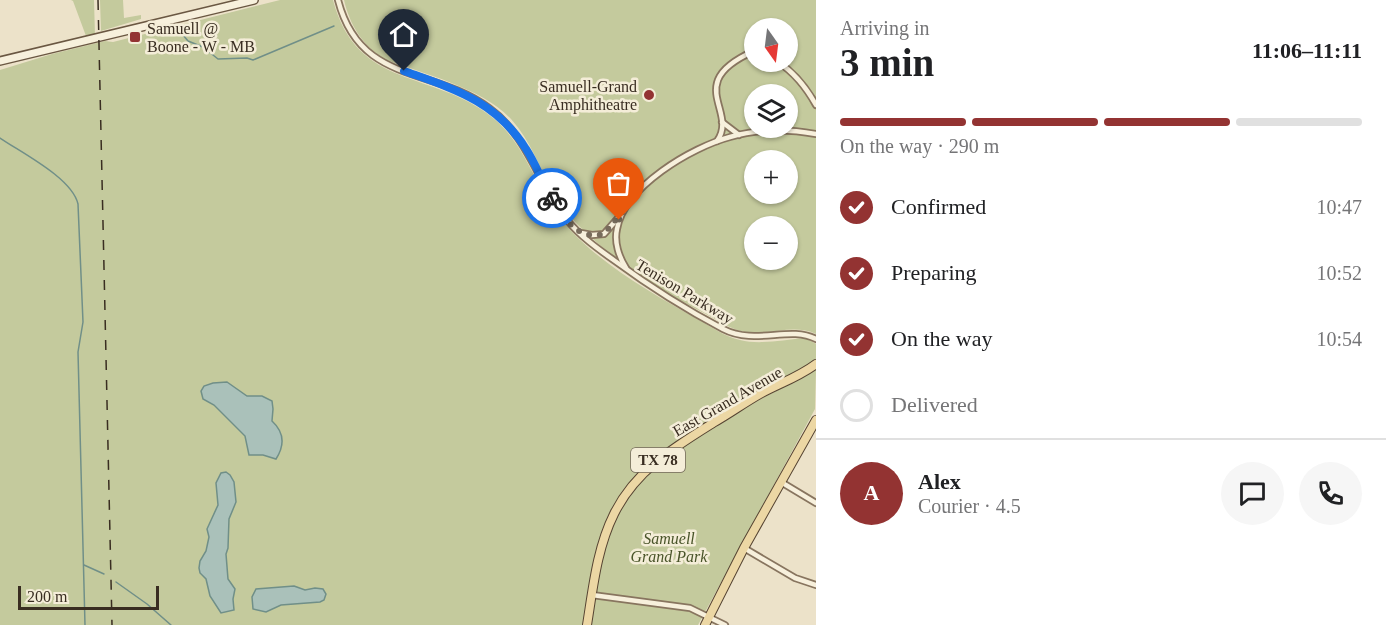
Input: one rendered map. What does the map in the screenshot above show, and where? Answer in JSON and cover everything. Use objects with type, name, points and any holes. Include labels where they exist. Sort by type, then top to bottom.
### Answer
[{"type":"main road","points":[[0,63],[230,3],[254,0]]},
{"type":"main road","name":"East Grand Avenue","points":[[587,625],[599,559],[610,523],[619,505],[641,475],[677,445],[760,394],[802,374],[816,364]]},
{"type":"main road","points":[[705,625],[781,482],[812,435],[816,420]]},
{"type":"street","name":"Tenison Parkway","points":[[338,0],[352,35],[375,59],[476,99],[501,118],[524,146],[556,204],[579,233],[628,270],[703,318],[737,335],[756,338],[802,334],[816,339]]},
{"type":"street","points":[[717,141],[721,135],[722,122],[716,102],[716,85],[729,65],[744,57]]},
{"type":"street","points":[[792,72],[816,105]]},
{"type":"street","points":[[722,122],[739,135]]},
{"type":"street","points":[[579,233],[604,234],[638,193],[666,168],[684,156],[717,141],[739,135],[777,130],[816,134]]},
{"type":"street","points":[[623,211],[617,226],[617,242],[620,256],[628,270]]},
{"type":"street","points":[[781,482],[816,504]]},
{"type":"street","points":[[744,548],[783,572],[816,585]]},
{"type":"street","points":[[592,595],[690,608],[725,625]]},
{"type":"green space","points":[[71,0],[94,0],[95,36],[86,36]]},
{"type":"green space","points":[[100,0],[123,0],[124,18],[141,15],[141,19],[101,31]]},
{"type":"green space","points":[[280,0],[333,0],[344,29],[360,50],[378,64],[470,103],[493,118],[514,141],[561,219],[590,249],[625,276],[734,339],[763,342],[803,338],[816,344],[816,360],[791,376],[741,401],[697,429],[653,460],[629,485],[609,514],[598,542],[583,625],[0,625],[0,70],[52,54],[105,41],[113,42]]},
{"type":"green space","points":[[344,0],[816,0],[816,334],[799,330],[753,333],[740,331],[683,302],[642,277],[600,245],[569,215],[554,194],[524,136],[499,108],[469,90],[384,59],[363,41],[353,26]]},
{"type":"green space","name":"Samuell Grand Park","points":[[816,370],[815,409],[698,625],[591,625],[601,559],[607,538],[623,504],[642,479],[661,461],[747,406]]},
{"type":"water","points":[[227,382],[247,396],[262,396],[272,401],[272,421],[282,439],[281,449],[276,459],[263,455],[249,455],[245,436],[214,405],[203,399],[201,391],[204,386]]},
{"type":"water","points":[[226,472],[234,482],[236,502],[229,519],[226,554],[228,579],[235,589],[234,610],[221,613],[210,596],[206,579],[200,573],[199,568],[209,537],[207,529],[218,505],[216,483],[221,473]]},
{"type":"water","points":[[294,586],[305,590],[323,589],[326,594],[324,600],[281,605],[266,612],[253,609],[252,597],[256,589]]},
{"type":"waterway","points":[[178,29],[188,41],[203,47],[218,59],[247,58],[253,60],[334,26]]},
{"type":"waterway","points":[[0,138],[56,176],[74,194],[78,204],[83,322],[78,352],[85,625]]},
{"type":"waterway","points":[[84,565],[104,574]]},
{"type":"waterway","points":[[116,582],[171,625]]},
{"type":"railway","points":[[98,0],[112,625]]},
{"type":"way so far","points":[[552,198],[566,219],[579,233],[585,235],[604,234],[609,231],[623,211],[619,220]]},
{"type":"place","name":"Samuell @ Boone - W - MB","points":[[135,37]]},
{"type":"place","name":"Samuell-Grand Amphitheatre","points":[[649,95]]},
{"type":"route","points":[[404,71],[456,90],[491,109],[524,146],[552,198]]}]
